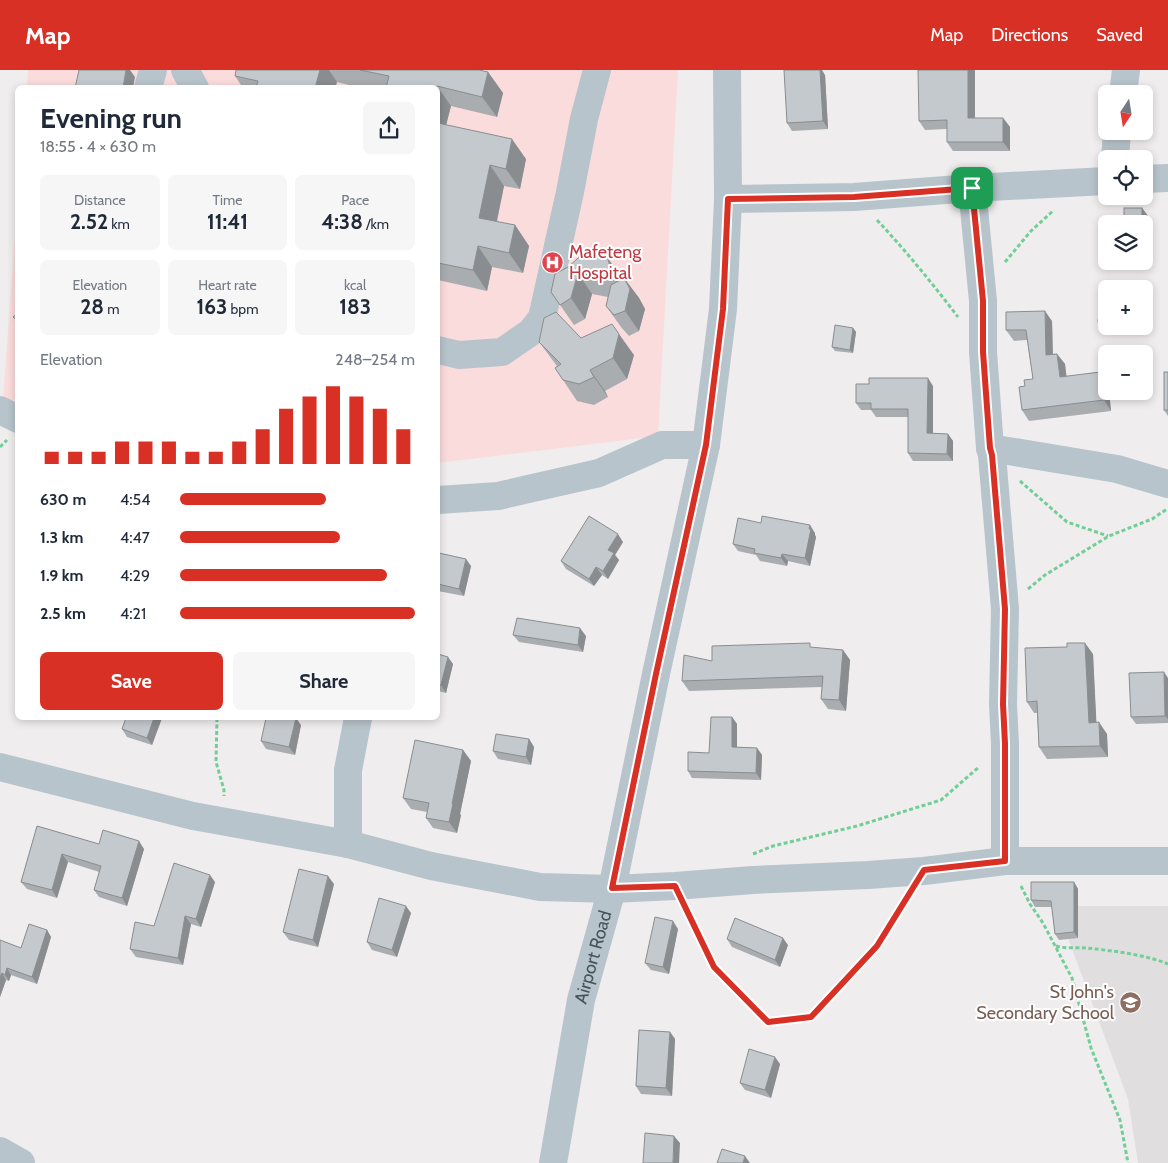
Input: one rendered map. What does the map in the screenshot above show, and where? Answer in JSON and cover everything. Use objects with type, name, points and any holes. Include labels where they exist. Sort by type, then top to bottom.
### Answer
[{"type":"street","points":[[149,85],[154,70]]},
{"type":"street","points":[[185,70],[193,85]]},
{"type":"street","points":[[440,350],[459,355],[502,352],[531,332],[542,318],[584,119],[597,70]]},
{"type":"street","name":"Airport Road","points":[[553,1163],[581,1000],[612,888],[706,445],[723,309],[728,199],[727,70]]},
{"type":"street","points":[[1124,85],[1126,70]]},
{"type":"street","points":[[1153,179],[1168,178]]},
{"type":"street","points":[[728,199],[854,197],[972,188],[1098,182]]},
{"type":"street","points":[[972,188],[983,301],[983,352],[1005,609],[1003,704],[1005,861]]},
{"type":"street","points":[[0,410],[15,418]]},
{"type":"street","points":[[440,500],[498,496],[600,473],[662,445],[706,445]]},
{"type":"street","points":[[991,452],[1117,469],[1168,484]]},
{"type":"street","points":[[348,844],[348,770],[358,720]]},
{"type":"street","points":[[0,767],[193,816],[348,844],[431,866],[540,887],[612,888],[675,886],[753,880],[868,875],[1005,861],[1168,862]]},
{"type":"street","points":[[0,1151],[21,1163]]},
{"type":"path","points":[[983,301],[992,276],[1031,231],[1064,200],[1068,184]]},
{"type":"path","points":[[854,197],[927,276],[961,321]]},
{"type":"path","points":[[991,452],[1067,522],[1109,536]]},
{"type":"path","points":[[1005,609],[1045,575],[1109,536],[1152,519],[1168,508]]},
{"type":"path","points":[[217,720],[216,762],[224,790],[226,822]]},
{"type":"path","points":[[746,857],[772,846],[857,826],[941,800],[1005,744]]},
{"type":"path","points":[[1005,861],[1043,923],[1072,978],[1091,1048],[1120,1120],[1128,1163]]},
{"type":"path","points":[[675,886],[714,967],[768,1022],[811,1017],[877,946],[924,870]]},
{"type":"path","points":[[1054,946],[1127,954],[1168,964]]},
{"type":"shaded area","name":"Mafeteng Hospital","points":[[28,70],[678,70],[658,436],[440,463],[440,85],[27,85]]},
{"type":"shaded area","points":[[15,237],[15,401],[3,399]]},
{"type":"shaded area","name":"St John's Secondary School","points":[[1056,906],[1168,906],[1168,1163],[1138,1163],[1128,1099]]},
{"type":"building","points":[[79,70],[126,70],[124,85],[76,85]]},
{"type":"building","points":[[236,70],[320,70],[316,85],[257,85],[258,81],[235,76]]},
{"type":"building","points":[[360,70],[479,70],[488,72],[482,97],[440,87],[440,85],[387,85],[389,76]]},
{"type":"building","points":[[784,70],[820,70],[823,121],[787,123]]},
{"type":"building","points":[[918,70],[968,70],[968,118],[1003,118],[1003,142],[947,142],[947,120],[919,121]]},
{"type":"building","points":[[440,123],[512,139],[506,169],[490,165],[479,218],[515,225],[509,253],[478,246],[473,270],[440,263]]},
{"type":"building","points":[[1124,208],[1142,208],[1142,215],[1124,215]]},
{"type":"building","points":[[585,252],[607,257],[615,280],[578,273],[571,298],[560,305],[551,292],[555,274],[568,267]]},
{"type":"building","points":[[624,278],[630,289],[625,311],[614,315],[606,306],[611,285]]},
{"type":"building","points":[[1045,311],[1046,355],[1057,354],[1060,377],[1098,372],[1098,400],[1104,400],[1022,410],[1019,387],[1025,386],[1024,380],[1033,379],[1026,330],[1006,330],[1006,312]]},
{"type":"building","points":[[556,312],[581,338],[612,324],[619,334],[613,358],[590,370],[594,377],[579,384],[563,380],[555,368],[561,364],[539,342],[544,318]]},
{"type":"building","points":[[835,325],[853,328],[850,350],[832,347]]},
{"type":"building","points":[[1164,372],[1168,372],[1168,410],[1164,410]]},
{"type":"building","points":[[869,378],[928,378],[927,433],[948,434],[947,454],[908,453],[908,409],[871,409],[871,403],[856,403],[856,384],[869,384]]},
{"type":"building","points":[[589,516],[618,534],[608,550],[614,553],[603,571],[596,567],[589,579],[561,561]]},
{"type":"building","points":[[762,516],[810,525],[809,529],[811,529],[805,558],[782,554],[781,558],[754,553],[755,549],[733,544],[738,518],[761,523]]},
{"type":"building","points":[[440,553],[466,559],[459,589],[440,584]]},
{"type":"building","points":[[517,618],[580,628],[578,645],[513,635]]},
{"type":"building","points":[[810,643],[810,647],[843,650],[839,700],[821,699],[823,676],[682,681],[684,655],[712,661],[712,646]]},
{"type":"building","points":[[1067,643],[1085,643],[1089,723],[1099,722],[1100,746],[1039,747],[1037,701],[1027,702],[1025,648],[1067,647]]},
{"type":"building","points":[[440,655],[448,657],[440,685]]},
{"type":"building","points":[[1164,672],[1165,716],[1131,717],[1129,673]]},
{"type":"building","points":[[711,717],[732,717],[732,747],[757,748],[756,773],[688,771],[688,752],[709,753]]},
{"type":"building","points":[[125,720],[153,720],[147,738],[122,729]]},
{"type":"building","points":[[266,720],[296,720],[289,747],[261,741]]},
{"type":"building","points":[[496,734],[529,739],[526,757],[493,751]]},
{"type":"building","points":[[415,740],[463,750],[449,822],[426,818],[429,803],[403,798]]},
{"type":"building","points":[[37,826],[99,844],[103,830],[139,841],[122,898],[94,890],[101,866],[62,854],[52,890],[21,882]]},
{"type":"building","points":[[174,863],[210,875],[196,919],[185,916],[178,958],[130,949],[135,922],[154,926]]},
{"type":"building","points":[[299,869],[328,876],[313,940],[283,932]]},
{"type":"building","points":[[1031,882],[1074,882],[1074,932],[1055,934],[1051,901],[1031,900]]},
{"type":"building","points":[[379,898],[406,906],[392,950],[367,942]]},
{"type":"building","points":[[655,917],[673,921],[663,967],[645,963]]},
{"type":"building","points":[[735,918],[783,938],[775,960],[727,939]]},
{"type":"building","points":[[29,924],[47,930],[32,977],[7,968],[5,975],[2,973],[0,978],[0,940],[21,948]]},
{"type":"building","points":[[639,1030],[670,1032],[666,1088],[636,1086]]},
{"type":"building","points":[[749,1049],[775,1057],[765,1090],[740,1083]]},
{"type":"building","points":[[645,1133],[674,1136],[673,1163],[643,1163]]},
{"type":"building","points":[[722,1149],[745,1156],[743,1163],[717,1163]]},
{"type":"place","name":"Mafeteng Hospital","points":[[553,262]]},
{"type":"place","name":"St John's Secondary School","points":[[1130,1002]]},
{"type":"route","points":[[972,188],[983,301],[983,352],[990,448],[1005,609],[1003,704],[1005,861],[924,870],[877,946],[811,1017],[768,1022],[714,967],[675,886],[612,888],[706,445],[723,309],[728,199],[854,197],[972,188]]}]
